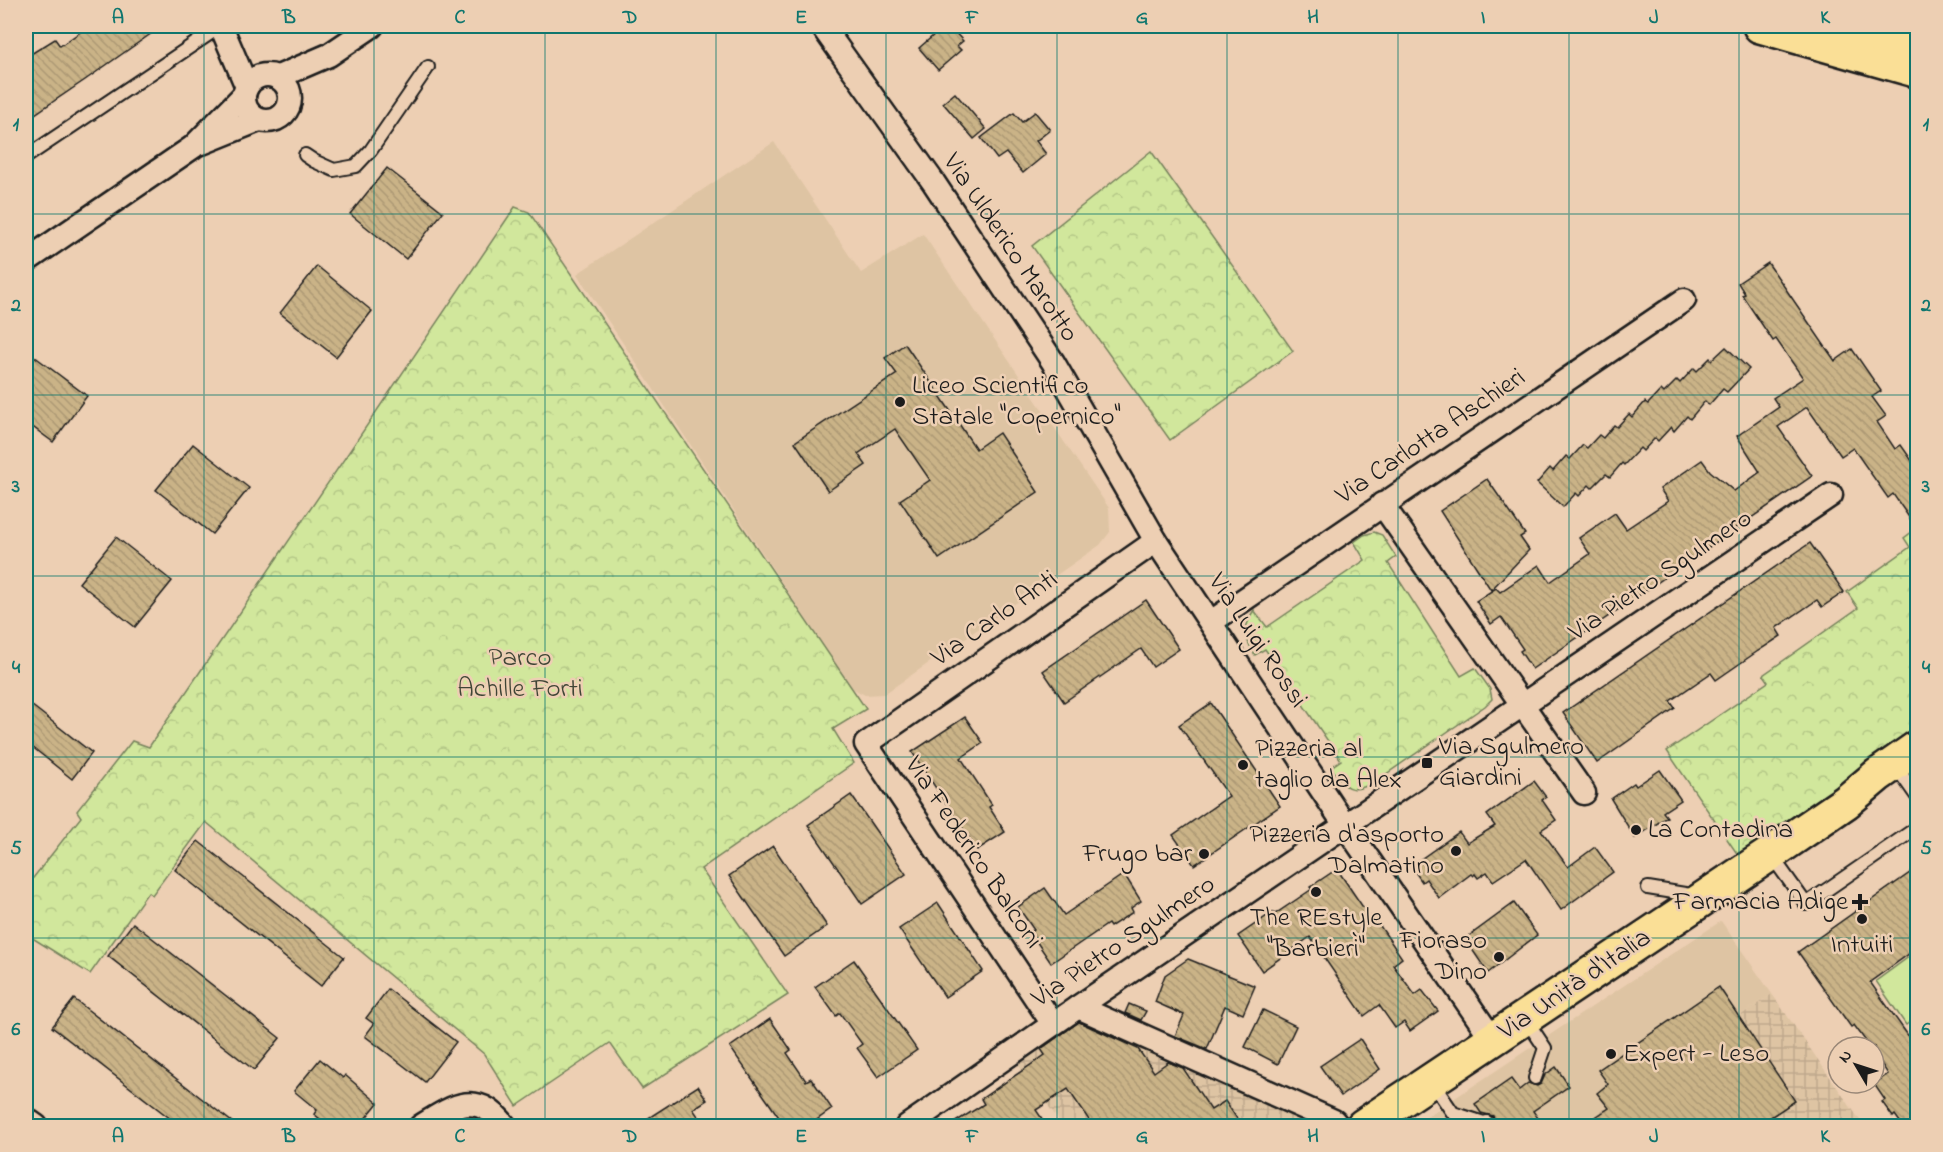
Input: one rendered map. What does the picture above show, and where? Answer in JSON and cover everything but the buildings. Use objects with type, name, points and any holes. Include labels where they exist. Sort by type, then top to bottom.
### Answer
[{"type":"main road","points":[[1760,26],[1917,71]]},
{"type":"main road","points":[[1829,26],[1917,43]]},
{"type":"main road","name":"Via Unità d'Italia","points":[[1363,1126],[1770,854],[1846,802],[1917,747]]},
{"type":"main road","name":"Via Unità d'Italia","points":[[1846,802],[1913,782]]},
{"type":"street","points":[[221,26],[272,76],[287,84],[291,99]]},
{"type":"street","points":[[221,26],[245,91],[247,110],[259,120]]},
{"type":"street","points":[[193,147],[245,91],[251,81],[272,76],[329,55],[372,26]]},
{"type":"street","name":"Via Ulderico Marotto","points":[[822,26],[934,183],[1053,362],[1156,541]]},
{"type":"street","points":[[26,261],[193,147],[259,120],[274,121],[280,117],[286,112],[291,99],[329,55]]},
{"type":"street","name":"Via Carlotta Aschieri","points":[[1211,622],[1684,300]]},
{"type":"street","name":"Via Pietro Sgulmero","points":[[907,1126],[1053,1024],[1831,495]]},
{"type":"street","points":[[1382,504],[1584,793]]},
{"type":"street","name":"Via Luigi Rossi","points":[[1156,541],[1345,825],[1493,1040]]},
{"type":"street","name":"Via Carlo Anti","points":[[866,744],[1156,541]]},
{"type":"street","name":"Via Federico Balconi","points":[[866,744],[1053,1024]]},
{"type":"street","points":[[1078,1007],[1322,1123]]},
{"type":"street","points":[[421,1126],[465,1103],[489,1109],[505,1126]]},
{"type":"street","points":[[26,1119],[36,1126]]},
{"type":"lane","points":[[26,157],[221,26]]},
{"type":"lane","points":[[305,155],[334,170],[356,166],[371,150],[428,67]]},
{"type":"lane","points":[[1770,854],[1806,904],[1917,827]]},
{"type":"lane","points":[[1648,888],[1704,897]]},
{"type":"lane","points":[[1524,1018],[1545,1048],[1535,1078]]},
{"type":"lane","points":[[1431,1081],[1453,1113],[1487,1122]]},
{"type":"shaded area","points":[[774,142],[861,273],[923,234],[1109,508],[1110,532],[1100,545],[884,694],[865,695],[852,688],[577,274]]},
{"type":"shaded area","points":[[1721,921],[1772,994],[1579,1126],[1431,1126],[1425,1118]]},
{"type":"shaded area","points":[[1772,994],[1826,1071],[1826,1095],[1842,1095],[1864,1126],[1579,1126]]},
{"type":"shaded area","points":[[1095,1011],[1323,1121],[1314,1126],[1063,1126],[1016,1062]]},
{"type":"green space","points":[[1151,151],[1293,351],[1170,440],[1032,246]]},
{"type":"green space","name":"Parco Achille Forti","points":[[515,207],[529,212],[866,709],[833,729],[854,763],[701,869],[788,995],[642,1089],[610,1043],[517,1106],[484,1054],[206,822],[152,895],[148,892],[90,974],[26,934],[26,887],[81,817],[77,811],[132,741],[149,747]]},
{"type":"green space","points":[[1917,528],[1917,734],[1738,855],[1667,751],[1768,682],[1763,675],[1858,608],[1847,592],[1910,547],[1904,538]]},
{"type":"green space","points":[[1374,532],[1382,535],[1396,557],[1388,563],[1461,676],[1475,668],[1490,689],[1492,699],[1373,783],[1353,789],[1340,780],[1331,767],[1341,760],[1265,649],[1255,655],[1246,632],[1254,610],[1267,627],[1365,560],[1354,542]]},
{"type":"green space","points":[[1917,951],[1917,1017],[1906,1025],[1876,981]]},
{"type":"place","name":"Liceo Scientifico Statale \"Copernico\"","points":[[900,402]]},
{"type":"place","name":"Via Sgulmero Giardini","points":[[1427,763]]},
{"type":"place","name":"Pizzeria al taglio da Alex","points":[[1243,765]]},
{"type":"place","name":"La Contadina","points":[[1636,830]]},
{"type":"place","name":"Pizzeria d'asporto Dalmatino","points":[[1456,851]]},
{"type":"place","name":"Frugo bar","points":[[1204,854]]},
{"type":"place","name":"The REstyle \"Barbieri\"","points":[[1316,892]]},
{"type":"place","name":"Farmacia Adige","points":[[1860,902]]},
{"type":"place","name":"Intuiti","points":[[1862,919]]},
{"type":"place","name":"Fioraso Dino","points":[[1499,957]]},
{"type":"place","name":"Expert - Leso","points":[[1611,1054]]}]
